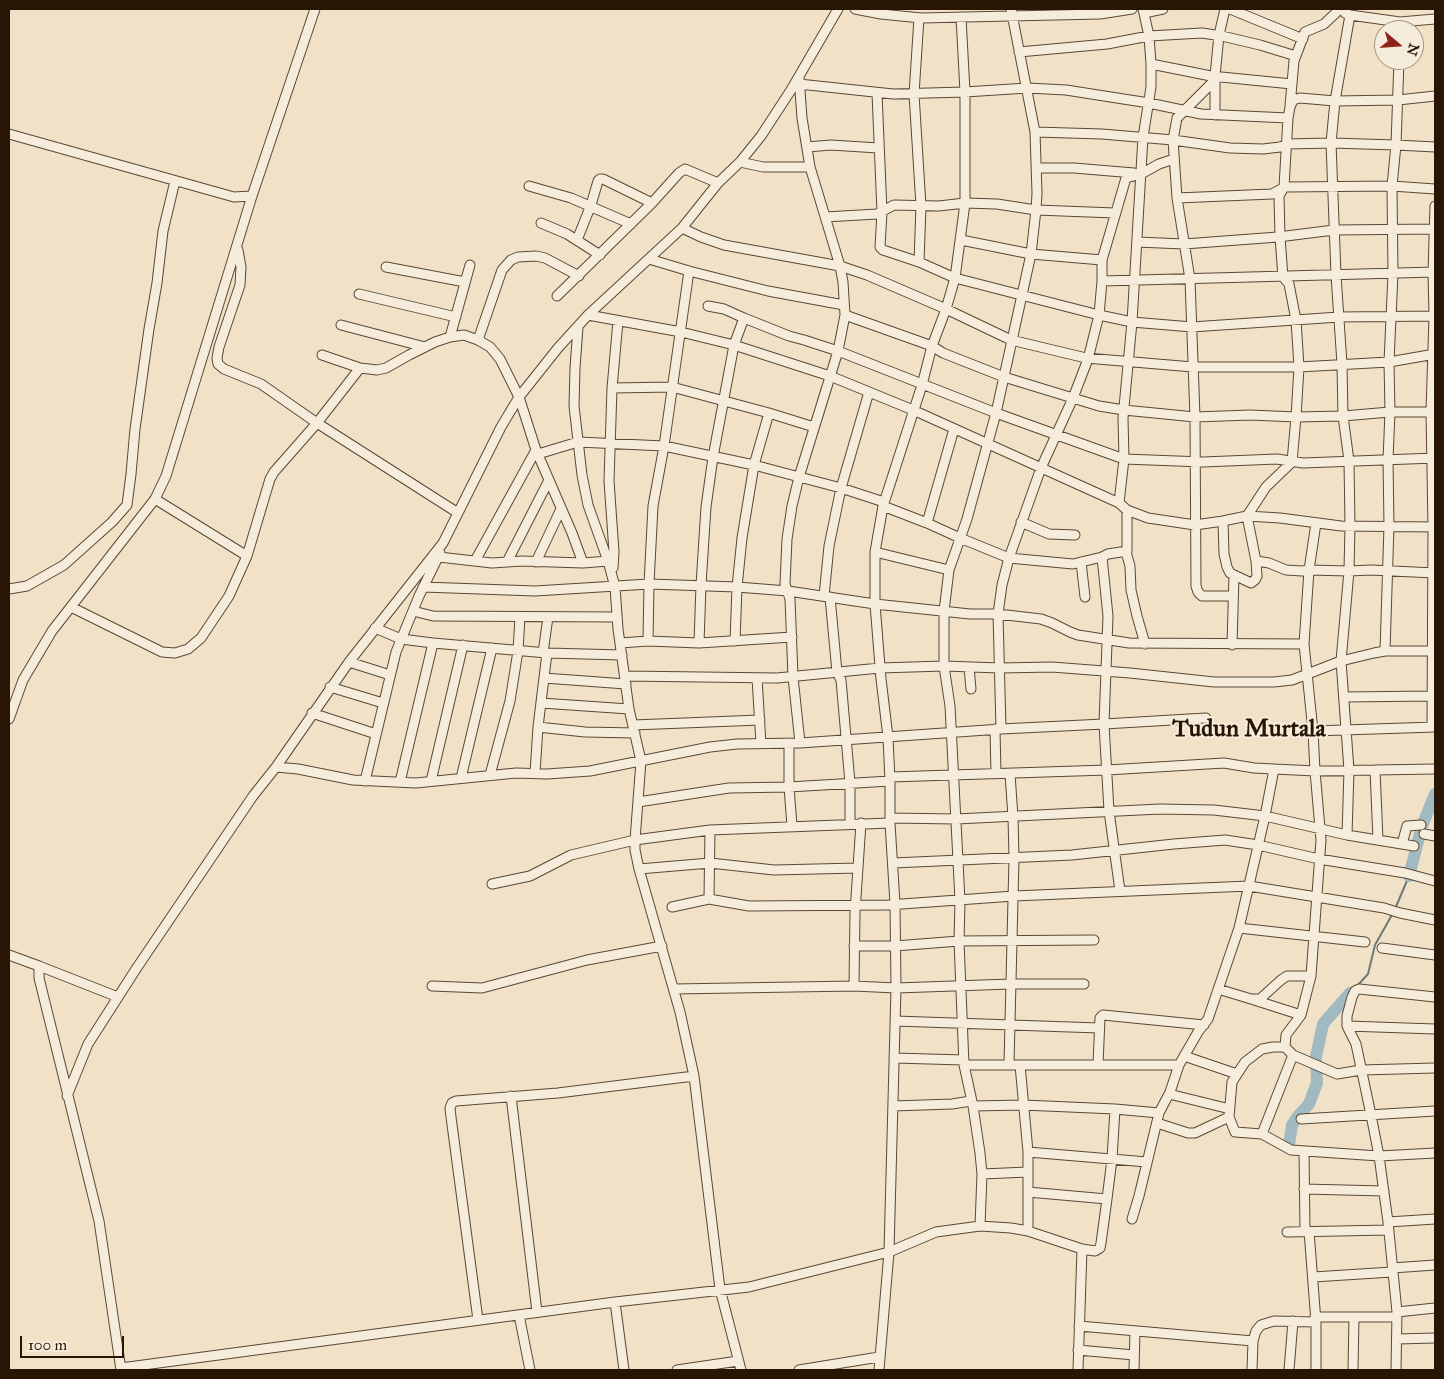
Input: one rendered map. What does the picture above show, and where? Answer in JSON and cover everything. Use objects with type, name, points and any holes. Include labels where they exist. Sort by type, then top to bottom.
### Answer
[{"type":"street","points":[[9,719],[23,680],[52,631],[155,499],[166,476],[238,247],[252,196],[314,9]]},
{"type":"street","points":[[365,781],[390,676],[401,639],[458,512],[501,427],[519,397],[558,348],[588,315],[682,228],[718,183],[740,162],[765,130],[799,80],[838,9]]},
{"type":"street","points":[[856,9],[919,18],[961,17],[1011,12],[1100,12],[1132,9]]},
{"type":"street","points":[[1119,503],[1124,459],[1124,410],[1132,322],[1143,137],[1151,87],[1149,36],[1143,11],[1163,9]]},
{"type":"street","points":[[1215,115],[1215,78],[1219,35],[1225,9]]},
{"type":"street","points":[[1230,9],[1303,38]]},
{"type":"street","points":[[1223,521],[1224,554],[1230,573],[1250,582],[1255,580],[1257,576],[1256,561],[1246,516],[1266,487],[1292,462],[1296,417],[1299,367],[1296,320],[1288,284],[1283,277],[1279,196],[1284,187],[1294,60],[1305,32],[1324,24],[1339,9],[1350,15],[1374,20]]},
{"type":"street","points":[[980,1226],[982,1174],[980,1153],[964,1062],[959,941],[960,901],[952,733],[944,666],[944,611],[949,570],[970,510],[996,414],[1031,254],[1036,210],[1037,168],[1035,132],[1011,12]]},
{"type":"street","points":[[1347,835],[1349,770],[1342,661],[1349,571],[1349,461],[1343,416],[1331,143],[1335,101],[1350,15]]},
{"type":"street","points":[[879,1370],[888,1252],[896,988],[888,737],[875,604],[875,552],[883,504],[955,278],[965,203],[965,92],[961,17]]},
{"type":"street","points":[[919,18],[914,94],[922,206],[919,262]]},
{"type":"street","points":[[1019,52],[1107,44],[1149,36],[1202,33],[1260,45],[1296,56]]},
{"type":"street","points":[[1151,64],[1215,78],[1292,84]]},
{"type":"street","points":[[1385,651],[1390,412],[1389,362],[1393,274],[1392,186],[1396,144],[1399,70]]},
{"type":"street","points":[[1215,78],[1177,118],[1173,140],[1177,198],[1190,279],[1195,417],[1196,586],[1202,596],[1233,596]]},
{"type":"street","points":[[799,80],[877,92],[914,94],[1027,88],[1066,90],[1149,103],[1183,111],[1215,115],[1288,118]]},
{"type":"street","points":[[799,80],[802,118],[810,167],[840,266],[845,315],[838,351],[799,477],[787,539],[785,584],[790,599],[793,677],[800,743]]},
{"type":"street","points":[[877,92],[882,212],[881,249],[919,262],[955,278],[1132,322],[1192,327],[1339,317],[1435,316]]},
{"type":"street","points":[[1290,107],[1293,100],[1300,98],[1335,101],[1398,100],[1435,96]]},
{"type":"street","points":[[1035,132],[1143,137],[1230,148],[1263,149],[1280,147],[1287,144],[1331,143],[1435,147]]},
{"type":"street","points":[[9,134],[234,198],[252,196]]},
{"type":"street","points":[[807,146],[831,145],[878,148]]},
{"type":"street","points":[[996,774],[1000,668],[998,614],[1002,585],[1009,558],[1041,468],[1074,398],[1088,359],[1098,315],[1102,281],[1102,260],[1126,178],[1141,174],[1159,164],[1174,159]]},
{"type":"street","points":[[740,162],[763,167],[810,167]]},
{"type":"street","points":[[1037,168],[1074,168],[1141,174]]},
{"type":"street","points":[[557,296],[652,203],[679,173],[686,169],[718,183]]},
{"type":"street","points":[[577,240],[598,181],[603,179],[652,203]]},
{"type":"street","points":[[9,589],[27,586],[64,565],[112,522],[127,505],[135,429],[163,231],[175,181]]},
{"type":"street","points":[[529,186],[591,205],[631,224]]},
{"type":"street","points":[[1177,198],[1272,194],[1284,187],[1392,186],[1435,189]]},
{"type":"street","points":[[825,217],[877,214],[894,205],[922,206],[965,203],[997,204],[1036,210],[1115,213]]},
{"type":"street","points":[[1313,731],[1434,727],[1432,696],[1434,651],[1433,412],[1435,206]]},
{"type":"street","points":[[541,223],[567,234],[600,255]]},
{"type":"street","points":[[682,228],[724,245],[840,266],[867,275],[946,309],[1011,340],[1088,359],[1193,367],[1299,367],[1389,362],[1434,354]]},
{"type":"street","points":[[1137,242],[1184,244],[1280,237],[1334,230],[1435,229]]},
{"type":"street","points":[[961,240],[1031,254],[1102,260]]},
{"type":"street","points":[[238,247],[241,268],[240,285],[219,347],[218,364],[224,369],[261,384],[317,423],[458,512]]},
{"type":"street","points":[[478,340],[502,270],[510,260],[518,257],[536,256],[545,258],[579,276]]},
{"type":"street","points":[[650,259],[768,291],[844,305]]},
{"type":"street","points":[[450,337],[470,264]]},
{"type":"street","points":[[386,267],[465,282]]},
{"type":"street","points":[[648,641],[653,506],[664,446],[689,271]]},
{"type":"street","points":[[1102,281],[1434,272]]},
{"type":"street","points":[[359,294],[456,316]]},
{"type":"street","points":[[708,306],[724,309],[789,336],[838,351],[996,414],[1124,459],[1195,461],[1277,459],[1303,463],[1433,458]]},
{"type":"street","points":[[588,315],[680,332],[734,345],[830,376],[913,410],[1119,503],[1127,510],[1148,518],[1195,525],[1246,516],[1350,526],[1434,527]]},
{"type":"street","points":[[845,315],[932,346],[943,353],[1004,377],[1099,406],[1195,417],[1250,415],[1296,417],[1390,412],[1433,412]]},
{"type":"street","points":[[699,643],[706,507],[713,457],[734,345],[744,318]]},
{"type":"street","points":[[612,575],[614,552],[609,481],[612,388],[618,321]]},
{"type":"street","points":[[341,325],[425,347]]},
{"type":"street","points":[[578,326],[574,368],[574,406],[582,476],[588,505],[615,587],[629,709],[641,761],[635,840],[639,869],[674,989],[694,1076],[720,1289],[741,1370]]},
{"type":"street","points":[[322,355],[360,368],[377,370],[386,368],[425,347],[450,337],[464,335],[490,347],[500,359],[519,397],[537,452],[583,563]]},
{"type":"street","points":[[71,607],[162,652],[174,653],[188,648],[201,638],[229,596],[247,556],[270,479],[274,472],[317,423],[360,368]]},
{"type":"street","points":[[612,388],[672,388],[769,413],[814,428]]},
{"type":"street","points":[[850,824],[850,783],[841,680],[838,672],[827,596],[829,546],[841,488],[869,392]]},
{"type":"street","points":[[735,641],[737,587],[742,538],[754,465],[769,413]]},
{"type":"street","points":[[928,522],[954,429]]},
{"type":"street","points":[[475,561],[537,452],[578,442],[664,446],[754,465],[841,488],[928,522],[960,538],[1009,558],[1072,564],[1108,554],[1126,552]]},
{"type":"street","points":[[507,562],[549,480]]},
{"type":"street","points":[[155,499],[247,556]]},
{"type":"street","points":[[536,562],[562,509]]},
{"type":"street","points":[[1127,510],[1128,547],[1126,552],[1130,566],[1136,616],[1145,644]]},
{"type":"street","points":[[1022,522],[1048,534],[1075,535]]},
{"type":"street","points":[[1285,1047],[1286,1035],[1301,1015],[1311,976],[1318,897],[1321,840],[1304,644],[1309,570],[1316,523]]},
{"type":"street","points":[[68,1096],[88,1044],[253,796],[276,767],[330,687],[443,543]]},
{"type":"street","points":[[875,552],[949,570]]},
{"type":"street","points":[[439,557],[507,562],[583,563],[608,561]]},
{"type":"street","points":[[1102,557],[1108,604],[1104,724],[1108,811],[1120,891]]},
{"type":"street","points":[[1256,561],[1269,563],[1286,570],[1434,573]]},
{"type":"street","points":[[1081,562],[1085,597]]},
{"type":"street","points":[[1232,645],[1234,575]]},
{"type":"street","points":[[423,587],[535,591],[649,584],[737,587],[788,591],[875,604],[970,614],[998,614],[1041,619],[1078,635],[1107,641],[1145,644],[1304,644]]},
{"type":"street","points":[[413,611],[433,616],[617,617]]},
{"type":"street","points":[[490,775],[510,701],[518,651],[520,617]]},
{"type":"street","points":[[535,773],[548,617]]},
{"type":"street","points":[[375,628],[401,639],[433,643],[545,653],[622,655]]},
{"type":"street","points":[[620,643],[648,641],[699,643],[792,637]]},
{"type":"street","points":[[400,782],[433,643]]},
{"type":"street","points":[[431,781],[463,645]]},
{"type":"street","points":[[461,778],[492,648]]},
{"type":"street","points":[[544,678],[625,680],[793,677],[880,668],[944,666],[1052,667],[1214,682],[1274,682],[1292,680],[1342,661],[1385,651],[1434,651]]},
{"type":"street","points":[[349,662],[390,676]]},
{"type":"street","points":[[969,667],[970,689]]},
{"type":"street","points":[[757,678],[761,744]]},
{"type":"street","points":[[330,687],[384,703]]},
{"type":"street","points":[[1344,697],[1432,696]]},
{"type":"street","points":[[541,703],[629,709]]},
{"type":"street","points":[[312,713],[376,734]]},
{"type":"street","points":[[276,767],[298,769],[352,780],[416,783],[516,772],[553,774],[590,771],[710,747],[789,744],[998,729],[1206,718]]},
{"type":"street","points":[[538,727],[585,732],[760,720]]},
{"type":"street","points":[[789,744],[789,787],[792,826]]},
{"type":"street","points":[[638,802],[729,788],[789,787],[890,779],[1224,763],[1254,768],[1315,771],[1435,769]]},
{"type":"street","points":[[1132,1219],[1140,1196],[1159,1113],[1169,1094],[1178,1065],[1208,1019],[1239,928],[1274,769]]},
{"type":"street","points":[[1375,770],[1378,840]]},
{"type":"street","points":[[1009,1064],[1014,896],[1013,816],[1010,774]]},
{"type":"street","points":[[492,884],[530,876],[571,856],[635,840],[710,830],[1160,808],[1214,810],[1265,816],[1347,835],[1414,846]]},
{"type":"street","points":[[854,986],[854,946],[861,823]]},
{"type":"street","points":[[1402,844],[1407,826],[1422,829],[1435,836]]},
{"type":"street","points":[[709,900],[710,830]]},
{"type":"street","points":[[893,863],[1072,855],[1225,840],[1435,881]]},
{"type":"street","points":[[639,869],[710,863],[774,870],[858,868]]},
{"type":"street","points":[[672,907],[709,900],[749,906],[856,906],[960,901],[1014,896],[1249,886],[1318,897],[1435,920]]},
{"type":"street","points":[[1239,928],[1365,942]]},
{"type":"street","points":[[854,946],[895,946],[959,941],[1094,940]]},
{"type":"street","points":[[432,986],[482,988],[587,960],[662,946]]},
{"type":"street","points":[[1382,948],[1435,955]]},
{"type":"street","points":[[9,955],[118,997]]},
{"type":"street","points":[[39,966],[39,978],[99,1221],[121,1369],[537,1312],[749,1287],[888,1252],[936,1232],[980,1226],[1028,1231],[1082,1249],[1095,1251],[1100,1248],[1107,1199],[1115,1109]]},
{"type":"street","points":[[1251,999],[1260,999],[1287,976],[1311,976]]},
{"type":"street","points":[[674,989],[854,986],[896,988],[962,985],[1084,984]]},
{"type":"street","points":[[1218,989],[1301,1015]]},
{"type":"street","points":[[1396,1370],[1397,1314],[1384,1192],[1371,1115],[1356,1044],[1348,1026],[1347,1016],[1352,997],[1359,989],[1435,997]]},
{"type":"street","points":[[1098,1065],[1100,1018],[1103,1015],[1204,1025]]},
{"type":"street","points":[[895,1021],[1099,1028]]},
{"type":"street","points":[[1348,1026],[1435,1029]]},
{"type":"street","points":[[1235,1132],[1229,1113],[1232,1082],[1245,1062],[1262,1049],[1285,1047],[1294,1055],[1337,1074],[1361,1070],[1435,1068]]},
{"type":"street","points":[[1262,1134],[1294,1055]]},
{"type":"street","points":[[1184,1056],[1237,1074]]},
{"type":"street","points":[[894,1058],[1020,1065],[1178,1065]]},
{"type":"street","points":[[1020,1065],[1028,1152],[1028,1231]]},
{"type":"street","points":[[478,1320],[450,1108],[452,1104],[456,1101],[558,1092],[694,1076]]},
{"type":"street","points":[[1169,1094],[1229,1113]]},
{"type":"street","points":[[511,1096],[537,1312]]},
{"type":"street","points":[[892,1106],[972,1103],[1115,1109],[1159,1113]]},
{"type":"street","points":[[1301,1119],[1435,1111]]},
{"type":"street","points":[[1157,1123],[1188,1133],[1195,1133],[1216,1123],[1229,1113]]},
{"type":"street","points":[[1216,1123],[1235,1132],[1262,1134],[1291,1150],[1379,1156],[1435,1152]]},
{"type":"street","points":[[1304,1151],[1304,1189],[1316,1319],[1316,1370]]},
{"type":"street","points":[[1028,1152],[1147,1162]]},
{"type":"street","points":[[982,1174],[1028,1172]]},
{"type":"street","points":[[1304,1189],[1384,1192]]},
{"type":"street","points":[[1028,1192],[1107,1199]]},
{"type":"street","points":[[1287,1232],[1388,1226],[1435,1219]]},
{"type":"street","points":[[1078,1370],[1082,1249]]},
{"type":"street","points":[[1313,1277],[1435,1264]]},
{"type":"street","points":[[615,1302],[624,1370]]},
{"type":"street","points":[[1252,1370],[1253,1341],[1256,1331],[1261,1325],[1274,1321],[1397,1314],[1435,1308]]},
{"type":"street","points":[[518,1315],[530,1370]]},
{"type":"street","points":[[1353,1370],[1354,1317]]},
{"type":"street","points":[[1289,1370],[1293,1321]]},
{"type":"street","points":[[1079,1326],[1253,1341]]},
{"type":"street","points":[[1134,1370],[1135,1331]]},
{"type":"street","points":[[1397,1339],[1435,1338]]},
{"type":"street","points":[[1078,1350],[1134,1354]]},
{"type":"street","points":[[799,1370],[880,1356]]},
{"type":"street","points":[[676,1370],[738,1361]]},
{"type":"waterway","points":[[1409,876],[1422,826],[1435,794]]},
{"type":"waterway","points":[[1395,909],[1409,876]]},
{"type":"waterway","points":[[1357,986],[1368,974],[1375,945],[1393,913]]},
{"type":"waterway","points":[[1289,1145],[1292,1125],[1309,1104],[1317,1083],[1316,1057],[1323,1024],[1350,993]]},
{"type":"district","name":"Tudun Murtala","points":[[1249,730]]}]
